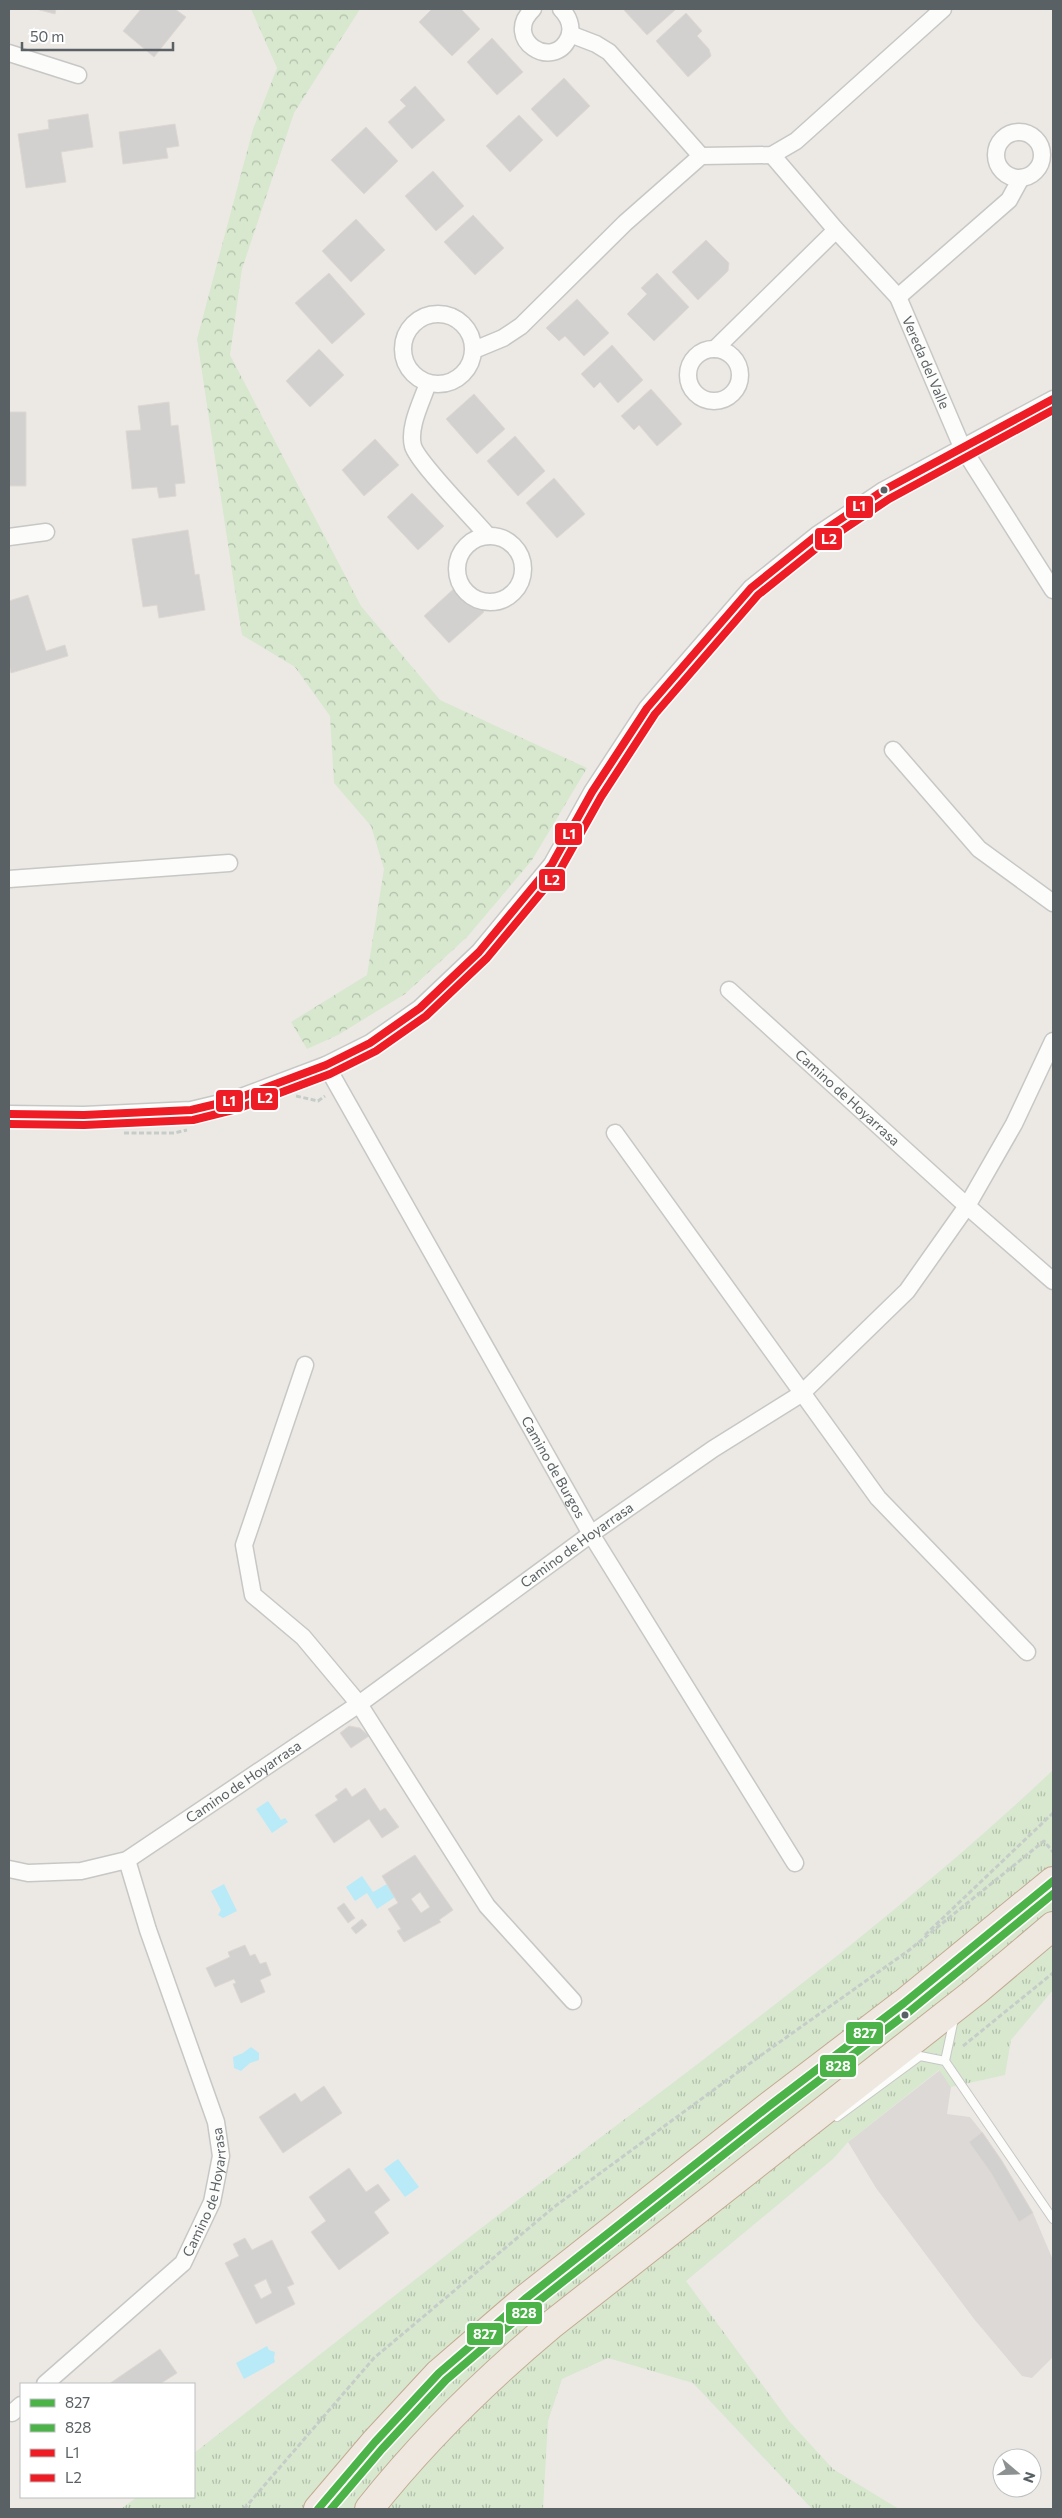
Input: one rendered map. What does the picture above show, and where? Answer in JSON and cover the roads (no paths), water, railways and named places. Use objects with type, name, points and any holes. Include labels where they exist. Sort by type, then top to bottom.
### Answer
[{"type":"highway","points":[[318,2509],[375,2442],[439,2373],[518,2305],[769,2106],[904,2003],[1053,1881]]},
{"type":"highway","points":[[369,2509],[431,2437],[497,2370],[551,2325],[817,2123],[1053,1926]]},
{"type":"street","points":[[533,9],[523,23],[523,33],[526,41],[533,48],[551,52],[566,42],[570,34],[567,16],[561,9]]},
{"type":"street","points":[[474,350],[503,338],[521,326],[625,223],[701,156],[772,155],[796,141],[943,9]]},
{"type":"street","points":[[570,34],[596,44],[609,52],[701,156]]},
{"type":"street","points":[[9,53],[78,75]]},
{"type":"street","name":"Vereda del Valle","points":[[772,155],[836,230],[898,297],[962,447],[1053,590]]},
{"type":"street","points":[[898,297],[1009,200],[1021,178]]},
{"type":"street","points":[[716,349],[836,230]]},
{"type":"street","points":[[439,313],[453,316],[468,330],[474,350],[471,363],[463,375],[451,382],[438,385],[428,383],[412,374],[405,362],[403,348],[406,334],[414,323],[425,316],[439,313]]},
{"type":"street","points":[[428,383],[416,418],[414,447],[424,462],[488,536],[501,537],[512,543],[520,554],[523,566],[522,579],[515,590],[505,598],[492,602],[480,600],[469,594],[461,583],[458,571],[459,558],[465,547],[476,539],[488,536]]},
{"type":"street","points":[[9,1114],[84,1115],[191,1110],[233,1100],[326,1066],[368,1044],[420,1008],[479,952],[552,864],[592,792],[647,708],[751,588],[817,535],[884,490],[1053,400]]},
{"type":"street","points":[[9,537],[46,532]]},
{"type":"street","points":[[893,750],[979,848],[1053,903]]},
{"type":"street","points":[[9,879],[229,863]]},
{"type":"street","name":"Camino de Hoyarrasa","points":[[729,990],[967,1206],[1053,1281]]},
{"type":"street","name":"Camino de Hoyarrasa","points":[[9,1869],[28,1873],[80,1871],[127,1860],[359,1704],[591,1534],[714,1449],[801,1394],[907,1291],[967,1206],[1014,1124],[1053,1041]]},
{"type":"street","name":"Camino de Burgos","points":[[326,1066],[591,1534],[795,1863]]},
{"type":"street","points":[[615,1133],[801,1394],[878,1498],[1027,1652]]},
{"type":"street","points":[[305,1365],[244,1545],[253,1595],[303,1637],[359,1704],[487,1906],[573,2001]]},
{"type":"street","name":"Camino de Hoyarrasa","points":[[45,2383],[183,2263],[212,2202],[221,2156],[216,2122],[148,1930],[127,1860]]},
{"type":"lane","points":[[945,2061],[954,2019],[976,1991]]},
{"type":"lane","points":[[817,2123],[920,2056],[945,2061],[1053,2219]]},
{"type":"water","points":[[268,1801],[281,1820],[285,1818],[288,1822],[272,1833],[256,1809]]},
{"type":"water","points":[[362,1876],[373,1892],[387,1884],[395,1897],[377,1909],[367,1893],[355,1901],[346,1887]]},
{"type":"water","points":[[224,1884],[237,1911],[223,1918],[218,1915],[221,1910],[211,1891]]},
{"type":"water","points":[[251,2047],[259,2053],[259,2060],[250,2063],[241,2071],[234,2068],[233,2057]]},
{"type":"water","points":[[398,2159],[419,2187],[405,2197],[384,2169]]},
{"type":"water","points":[[267,2346],[269,2350],[275,2352],[275,2362],[244,2379],[236,2363]]}]
